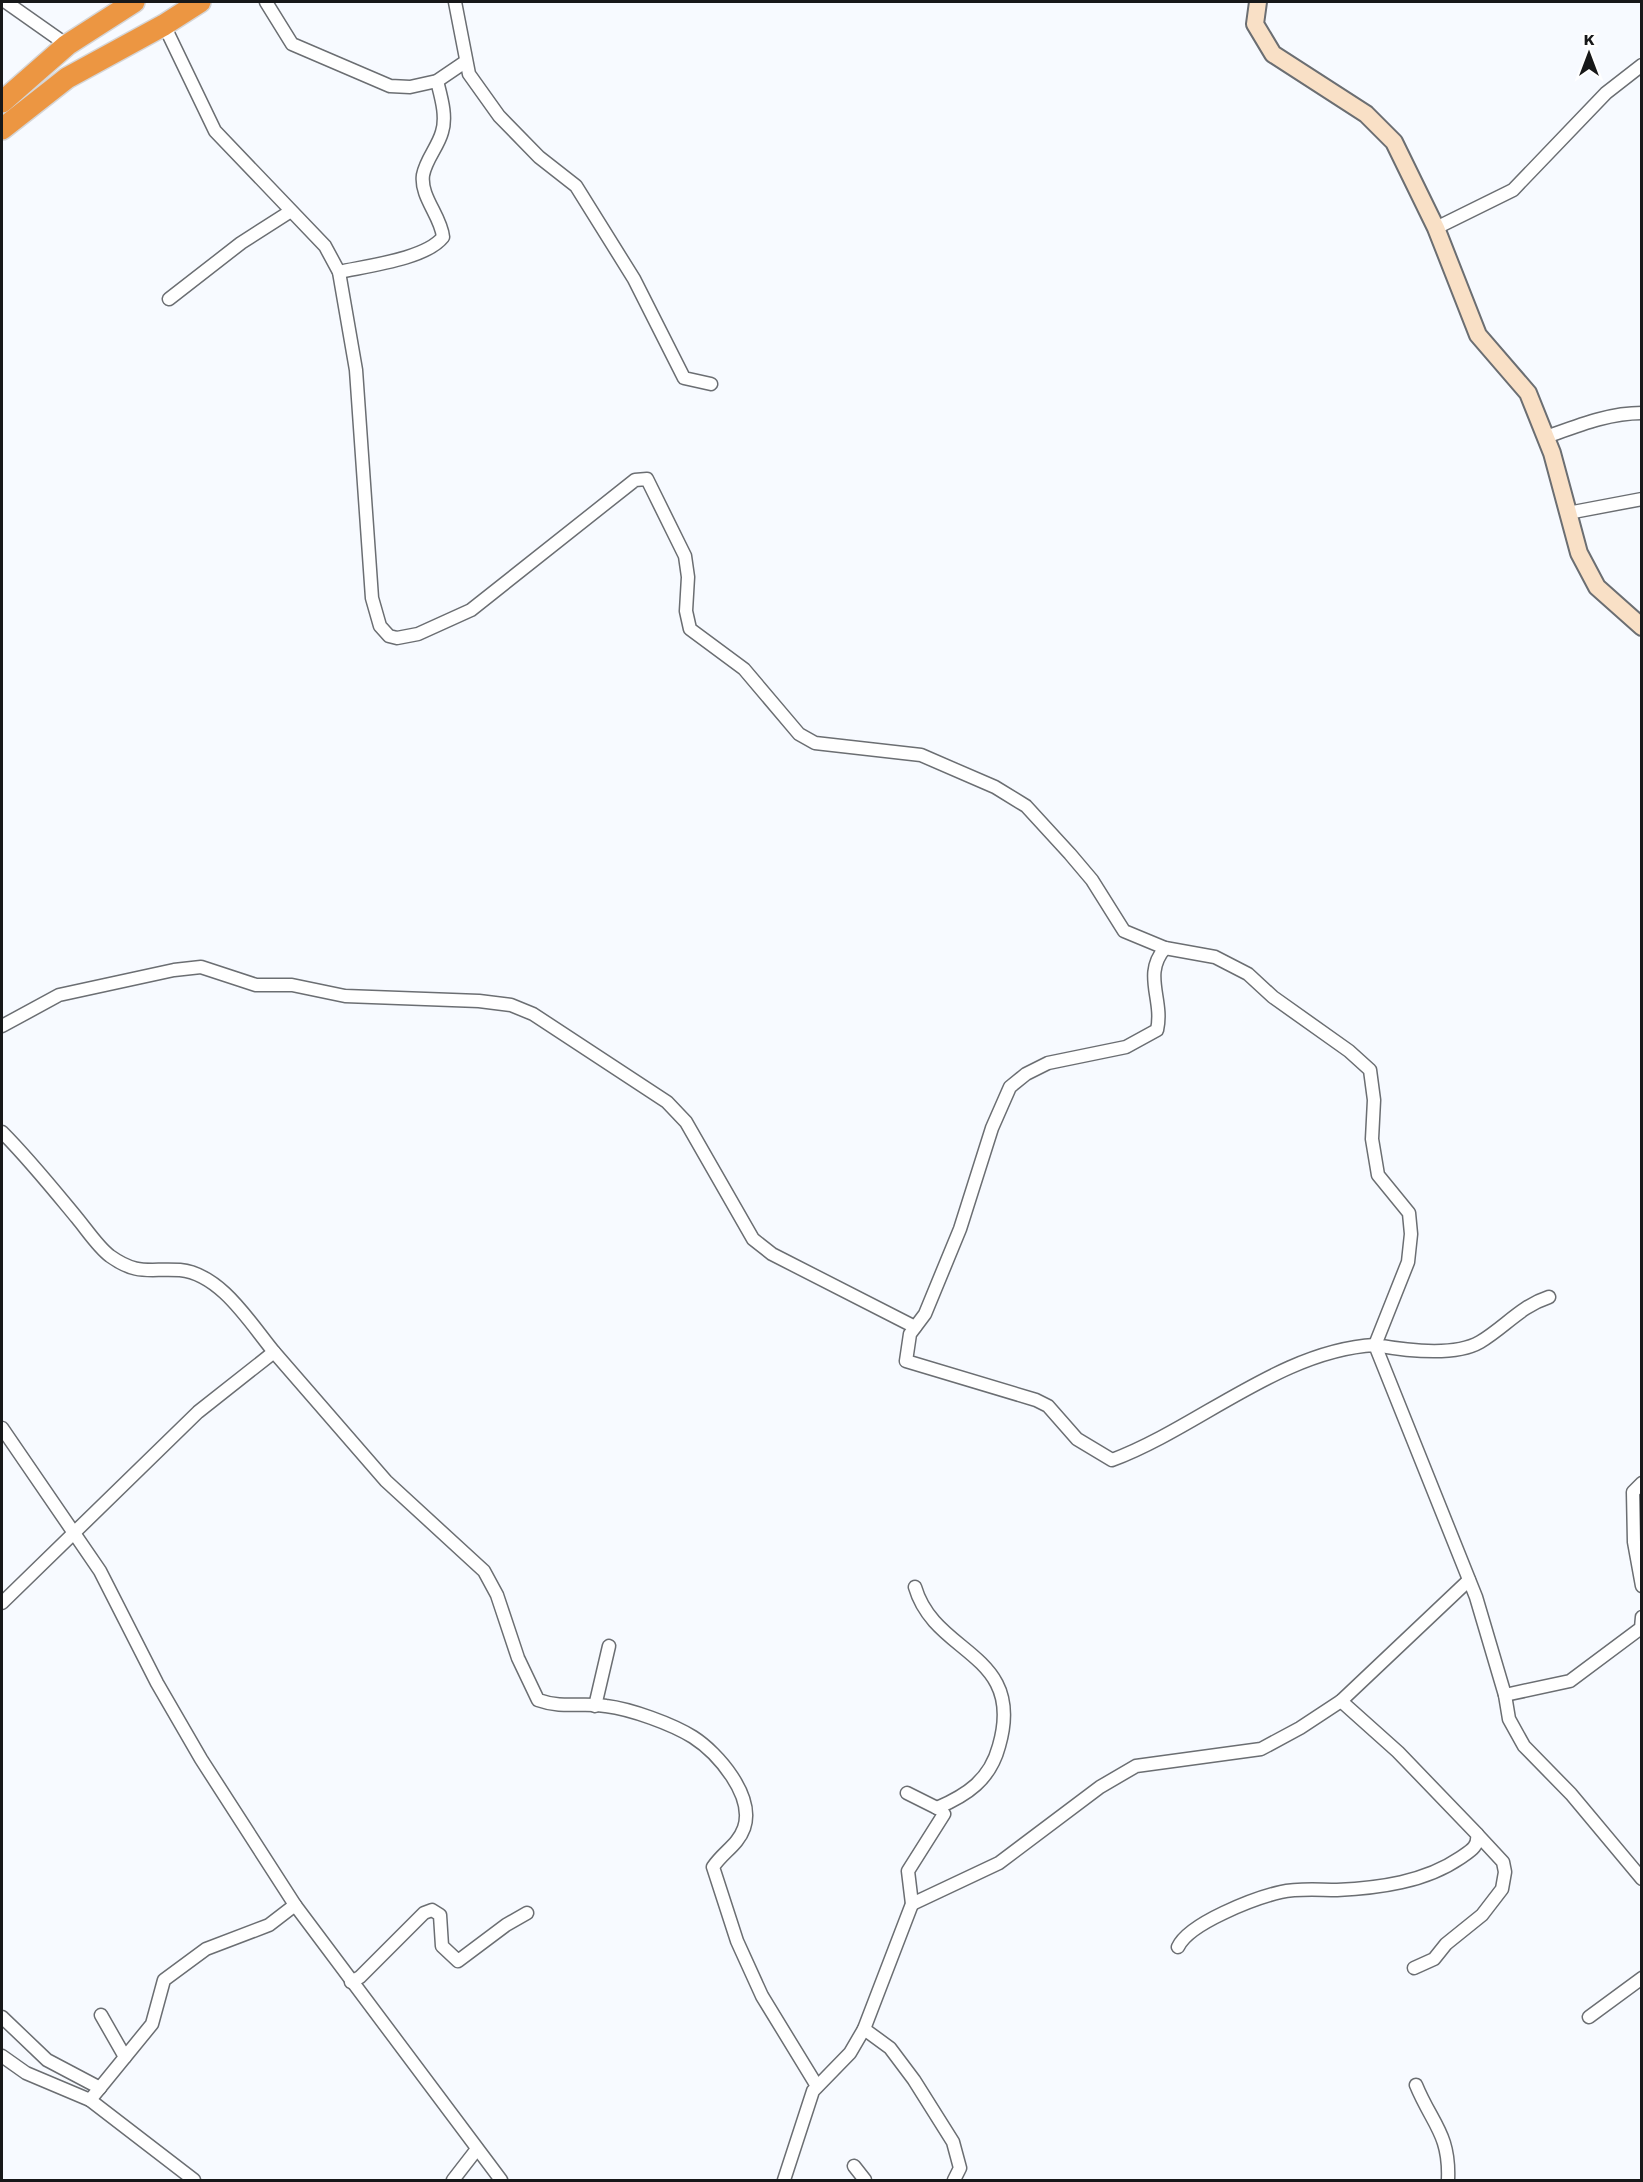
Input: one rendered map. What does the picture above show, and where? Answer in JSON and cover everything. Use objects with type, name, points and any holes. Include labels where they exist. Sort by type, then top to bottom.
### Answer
[{"type":"highway","points":[[2,102],[67,45],[134,2]]},
{"type":"highway","points":[[2,129],[67,78],[164,25],[200,2]]},
{"type":"street","points":[[6,2],[67,45]]},
{"type":"street","points":[[266,2],[292,45],[390,86],[410,87],[437,81],[465,62]]},
{"type":"street","points":[[455,2],[469,74],[499,116],[546,164],[576,186],[634,279],[684,378],[711,384]]},
{"type":"street","points":[[1258,2],[1255,24],[1273,54],[1366,114],[1394,142],[1436,228],[1478,335],[1528,393],[1546,437],[1580,553],[1597,587],[1641,627]]},
{"type":"street","points":[[164,25],[215,131],[325,246],[339,272],[356,370],[372,598],[380,626],[389,636],[397,638],[418,634],[471,610],[634,480],[647,479],[685,556],[688,578],[686,611],[690,629],[744,669],[799,734],[815,743],[921,755],[995,787],[1026,806],[1070,854],[1092,880],[1124,931],[1165,948],[1215,957],[1248,974],[1273,998],[1349,1051],[1370,1070],[1374,1100],[1372,1139],[1378,1175],[1409,1213],[1411,1234],[1408,1263],[1375,1345],[1469,1580],[1505,1695],[1509,1719],[1524,1746],[1571,1794],[1641,1879]]},
{"type":"street","points":[[1436,228],[1513,190],[1606,93],[1641,65]]},
{"type":"street","points":[[339,272],[403,258],[438,244],[443,237],[442,223],[425,191],[423,177],[443,131],[443,110],[437,81]]},
{"type":"street","points":[[169,299],[241,243],[291,211]]},
{"type":"street","points":[[1546,437],[1593,420],[1624,413],[1641,413]]},
{"type":"street","points":[[1568,513],[1641,499]]},
{"type":"street","points":[[1165,948],[1155,960],[1154,974],[1161,1015],[1157,1030],[1144,1040],[1126,1047],[1048,1063],[1026,1074],[1010,1087],[992,1128],[960,1229],[925,1314],[910,1334],[906,1360],[1036,1400],[1047,1406],[1077,1439],[1112,1460],[1145,1447],[1247,1388],[1318,1357],[1355,1346],[1375,1345],[1407,1351],[1439,1351],[1478,1343],[1530,1304],[1549,1297]]},
{"type":"street","points":[[2,1026],[59,995],[163,972],[201,967],[256,985],[292,985],[345,996],[404,997],[511,1005],[533,1014],[667,1102],[686,1122],[753,1239],[772,1254],[915,1327]]},
{"type":"street","points":[[2,1132],[24,1154],[108,1255],[131,1269],[144,1272],[180,1270],[201,1276],[225,1294],[386,1481],[484,1571],[497,1595],[519,1658],[538,1700],[555,1706],[606,1706],[644,1717],[693,1737],[718,1760],[738,1788],[745,1803],[745,1826],[735,1845],[713,1867],[737,1941],[762,1996],[817,2086]]},
{"type":"street","points":[[2,1604],[198,1412],[274,1352]]},
{"type":"street","points":[[2,1428],[9,1443],[75,1532],[100,1571],[157,1683],[201,1760],[295,1905],[501,2181]]},
{"type":"street","points":[[1641,1483],[1633,1492],[1634,1542],[1641,1586]]},
{"type":"street","points":[[912,1904],[999,1863],[1100,1787],[1136,1766],[1261,1749],[1300,1728],[1341,1701],[1469,1580]]},
{"type":"street","points":[[915,1587],[918,1599],[941,1628],[995,1677],[1004,1706],[1003,1735],[997,1755],[983,1779],[968,1793],[937,1808]]},
{"type":"street","points":[[1505,1695],[1569,1681],[1641,1628],[1641,1617]]},
{"type":"street","points":[[595,1706],[609,1646]]},
{"type":"street","points":[[1341,1701],[1398,1752],[1503,1862],[1505,1872],[1502,1889],[1482,1915],[1446,1944],[1434,1959],[1414,1968]]},
{"type":"street","points":[[784,2181],[817,2086],[850,2053],[864,2029],[912,1904],[909,1871],[944,1814],[937,1808],[906,1793]]},
{"type":"street","points":[[1178,1947],[1182,1939],[1206,1923],[1283,1891],[1377,1886],[1423,1877],[1446,1868],[1474,1849],[1478,1841],[1477,1834]]},
{"type":"street","points":[[90,2100],[152,2024],[164,1980],[206,1949],[268,1925],[295,1905]]},
{"type":"street","points":[[351,1982],[360,1977],[424,1913],[432,1910],[440,1915],[442,1946],[458,1961],[490,1935],[527,1913]]},
{"type":"street","points":[[1589,2017],[1641,1978]]},
{"type":"street","points":[[101,2015],[125,2056]]},
{"type":"street","points":[[2,2018],[48,2060],[100,2088]]},
{"type":"street","points":[[864,2029],[890,2048],[914,2080],[953,2142],[960,2168],[954,2181]]},
{"type":"street","points":[[2,2056],[26,2073],[90,2100],[194,2181]]},
{"type":"street","points":[[1416,2085],[1440,2128],[1448,2149],[1448,2181]]},
{"type":"street","points":[[453,2181],[477,2149]]},
{"type":"street","points":[[854,2166],[865,2181]]}]
